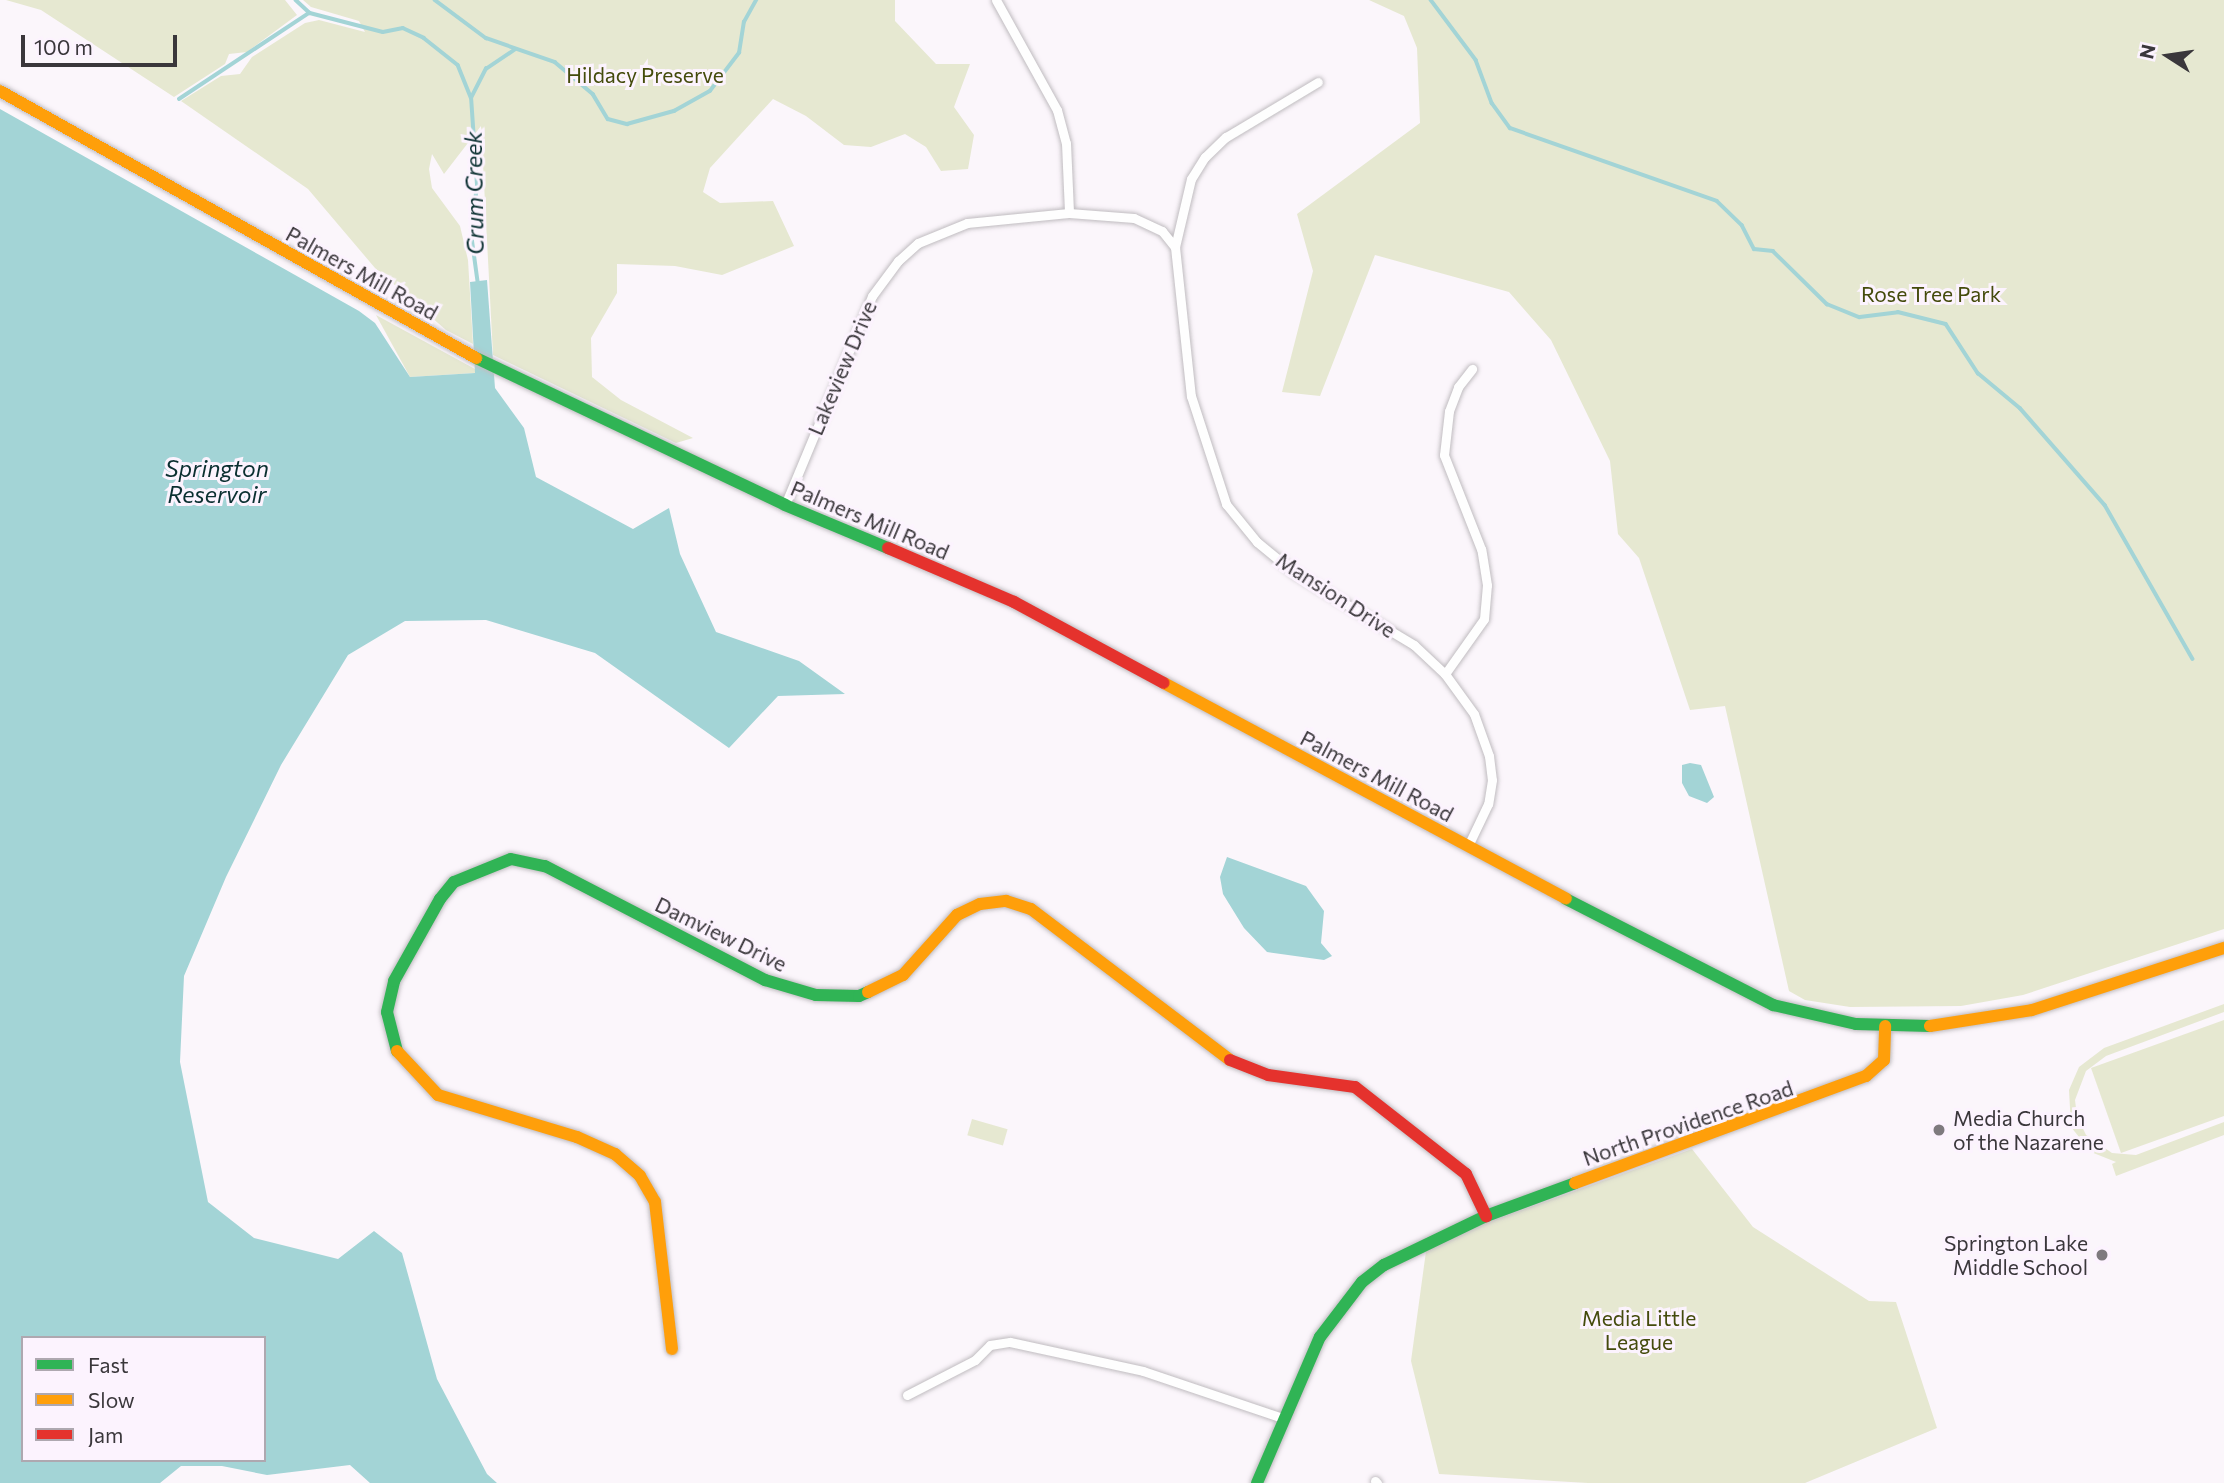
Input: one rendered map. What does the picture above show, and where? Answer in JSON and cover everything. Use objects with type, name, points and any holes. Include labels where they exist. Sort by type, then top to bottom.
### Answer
[{"type":"main road","name":"Palmers Mill Road","points":[[0,91],[450,345],[785,505],[1014,602],[1724,984],[1799,1014],[1885,1026]]},
{"type":"main road","name":"Damview Drive","points":[[672,1349],[655,1202],[640,1176],[615,1154],[577,1137],[438,1094],[398,1055],[387,1013],[394,981],[440,899],[454,882],[492,863],[511,859],[545,866],[765,980],[816,995],[859,996],[902,975],[957,915],[980,904],[1006,901],[1031,909],[1224,1057],[1268,1075],[1355,1087],[1379,1102],[1466,1174],[1486,1216]]},
{"type":"main road","points":[[1885,1026],[1943,1026],[2002,1017],[2224,948]]},
{"type":"main road","name":"North Providence Road","points":[[1257,1483],[1320,1337],[1362,1282],[1384,1265],[1486,1216],[1812,1100],[1870,1074],[1884,1060],[1885,1026]]},
{"type":"street","points":[[996,0],[1057,110],[1066,143],[1069,213]]},
{"type":"street","points":[[1175,247],[1191,179],[1205,156],[1226,138],[1318,82]]},
{"type":"street","name":"Lakeview Drive","points":[[785,505],[872,296],[898,261],[937,233],[968,223],[1069,213],[1134,218],[1162,231],[1175,247]]},
{"type":"street","name":"Mansion Drive","points":[[1175,247],[1191,396],[1226,504],[1257,542],[1296,573],[1414,645],[1445,674],[1474,714],[1489,756],[1488,804],[1468,846]]},
{"type":"street","points":[[1445,674],[1485,619],[1487,585],[1481,549],[1444,455],[1449,411],[1458,387],[1472,369]]},
{"type":"street","points":[[907,1395],[975,1360],[990,1345],[1010,1342],[1143,1371],[1283,1418]]},
{"type":"green space","points":[[6,0],[285,0],[297,15],[247,52],[229,54],[225,64],[174,97],[41,10]]},
{"type":"green space","name":"Hildacy Preserve","points":[[303,0],[895,0],[895,21],[936,64],[970,64],[954,107],[974,135],[968,169],[941,171],[926,147],[905,134],[871,147],[844,145],[806,116],[773,99],[710,168],[703,192],[720,203],[773,201],[794,246],[722,275],[675,266],[617,264],[617,293],[591,338],[592,377],[621,400],[693,438],[676,443],[493,355],[481,126],[444,174],[432,154],[429,169],[432,188],[460,226],[468,260],[473,344],[446,330],[375,268],[308,189],[181,101],[221,76],[240,74],[252,57],[305,23],[319,20],[365,32],[359,21],[311,7]]},
{"type":"green space","name":"Rose Tree Park","points":[[1369,0],[2224,0],[2224,929],[2023,995],[1961,1006],[1850,1007],[1805,1000],[1789,991],[1725,706],[1690,710],[1639,558],[1618,534],[1610,461],[1551,340],[1509,292],[1375,255],[1320,396],[1282,392],[1313,271],[1297,214],[1420,123],[1417,48],[1404,16]]},
{"type":"green space","points":[[376,315],[475,369],[475,373],[410,377]]},
{"type":"green space","points":[[2224,1004],[2224,1012],[2106,1056],[2086,1071],[2075,1100],[2077,1116],[2086,1135],[2112,1153],[2136,1155],[2224,1122],[2224,1135],[2116,1176],[2112,1164],[2116,1162],[2091,1152],[2071,1127],[2069,1090],[2079,1067],[2104,1048]]},
{"type":"green space","points":[[2224,1020],[2224,1116],[2121,1153],[2091,1068]]},
{"type":"green space","points":[[972,1119],[1008,1129],[1003,1146],[967,1135]]},
{"type":"green space","name":"Media Little League","points":[[1692,1149],[1753,1227],[1869,1301],[1896,1302],[1937,1428],[1805,1483],[1588,1483],[1439,1474],[1411,1361],[1427,1244]]},
{"type":"water","name":"Springton Reservoir","points":[[0,109],[359,311],[375,323],[410,377],[475,373],[470,282],[487,280],[495,388],[524,428],[536,477],[633,529],[669,508],[680,554],[716,632],[799,661],[845,694],[778,696],[729,748],[595,653],[486,620],[405,621],[348,655],[281,765],[226,877],[184,976],[180,1062],[208,1202],[254,1238],[338,1259],[374,1231],[402,1253],[437,1379],[487,1474],[497,1483],[370,1483],[350,1465],[267,1475],[222,1466],[181,1466],[160,1483],[0,1483]]},
{"type":"water","points":[[1682,765],[1701,765],[1714,797],[1707,803],[1689,796],[1682,783]]},
{"type":"water","points":[[1227,857],[1306,886],[1324,911],[1321,943],[1332,956],[1324,960],[1267,952],[1244,928],[1223,894],[1220,877]]},
{"type":"waterway","points":[[296,0],[310,13],[383,32],[403,28],[424,38],[458,65],[471,98]]},
{"type":"waterway","name":"Crum Creek","points":[[435,0],[486,38],[555,62],[593,94],[608,119],[627,124],[674,111],[710,91],[739,53],[744,22],[756,0]]},
{"type":"waterway","points":[[1431,0],[1476,60],[1492,103],[1510,128],[1717,201],[1742,225],[1754,249],[1773,251],[1827,304],[1860,317],[1898,312],[1946,324],[1978,373],[2020,408],[2105,505],[2193,659]]},
{"type":"waterway","points":[[179,99],[309,13]]},
{"type":"waterway","name":"Crum Creek","points":[[478,285],[471,234],[477,185],[471,98],[486,69],[514,50]]},
{"type":"traffic: fast","points":[[476,358],[785,505],[888,548]]},
{"type":"traffic: fast","points":[[397,1051],[387,1012],[394,981],[440,899],[454,882],[511,859],[545,866],[765,980],[816,995],[859,996],[868,992]]},
{"type":"traffic: fast","points":[[1566,899],[1773,1005],[1856,1024],[1930,1026]]},
{"type":"traffic: fast","points":[[1257,1483],[1320,1337],[1362,1282],[1384,1265],[1486,1216],[1575,1183]]},
{"type":"traffic: slow","points":[[0,91],[476,358]]},
{"type":"traffic: slow","points":[[1164,683],[1566,899]]},
{"type":"traffic: slow","points":[[868,992],[903,975],[957,915],[980,904],[1006,901],[1031,909],[1230,1060]]},
{"type":"traffic: slow","points":[[1930,1026],[2032,1010],[2224,948]]},
{"type":"traffic: slow","points":[[1575,1183],[1866,1076],[1884,1060],[1885,1026]]},
{"type":"traffic: slow","points":[[397,1051],[438,1095],[577,1137],[615,1154],[640,1176],[655,1202],[672,1349]]},
{"type":"traffic: jam","points":[[888,548],[1014,602],[1164,683]]},
{"type":"traffic: jam","points":[[1230,1060],[1268,1075],[1355,1087],[1466,1174],[1486,1216]]},
{"type":"place","name":"Media Church of the Nazarene","points":[[1939,1130]]},
{"type":"place","name":"Springton Lake Middle School","points":[[2102,1255]]}]
